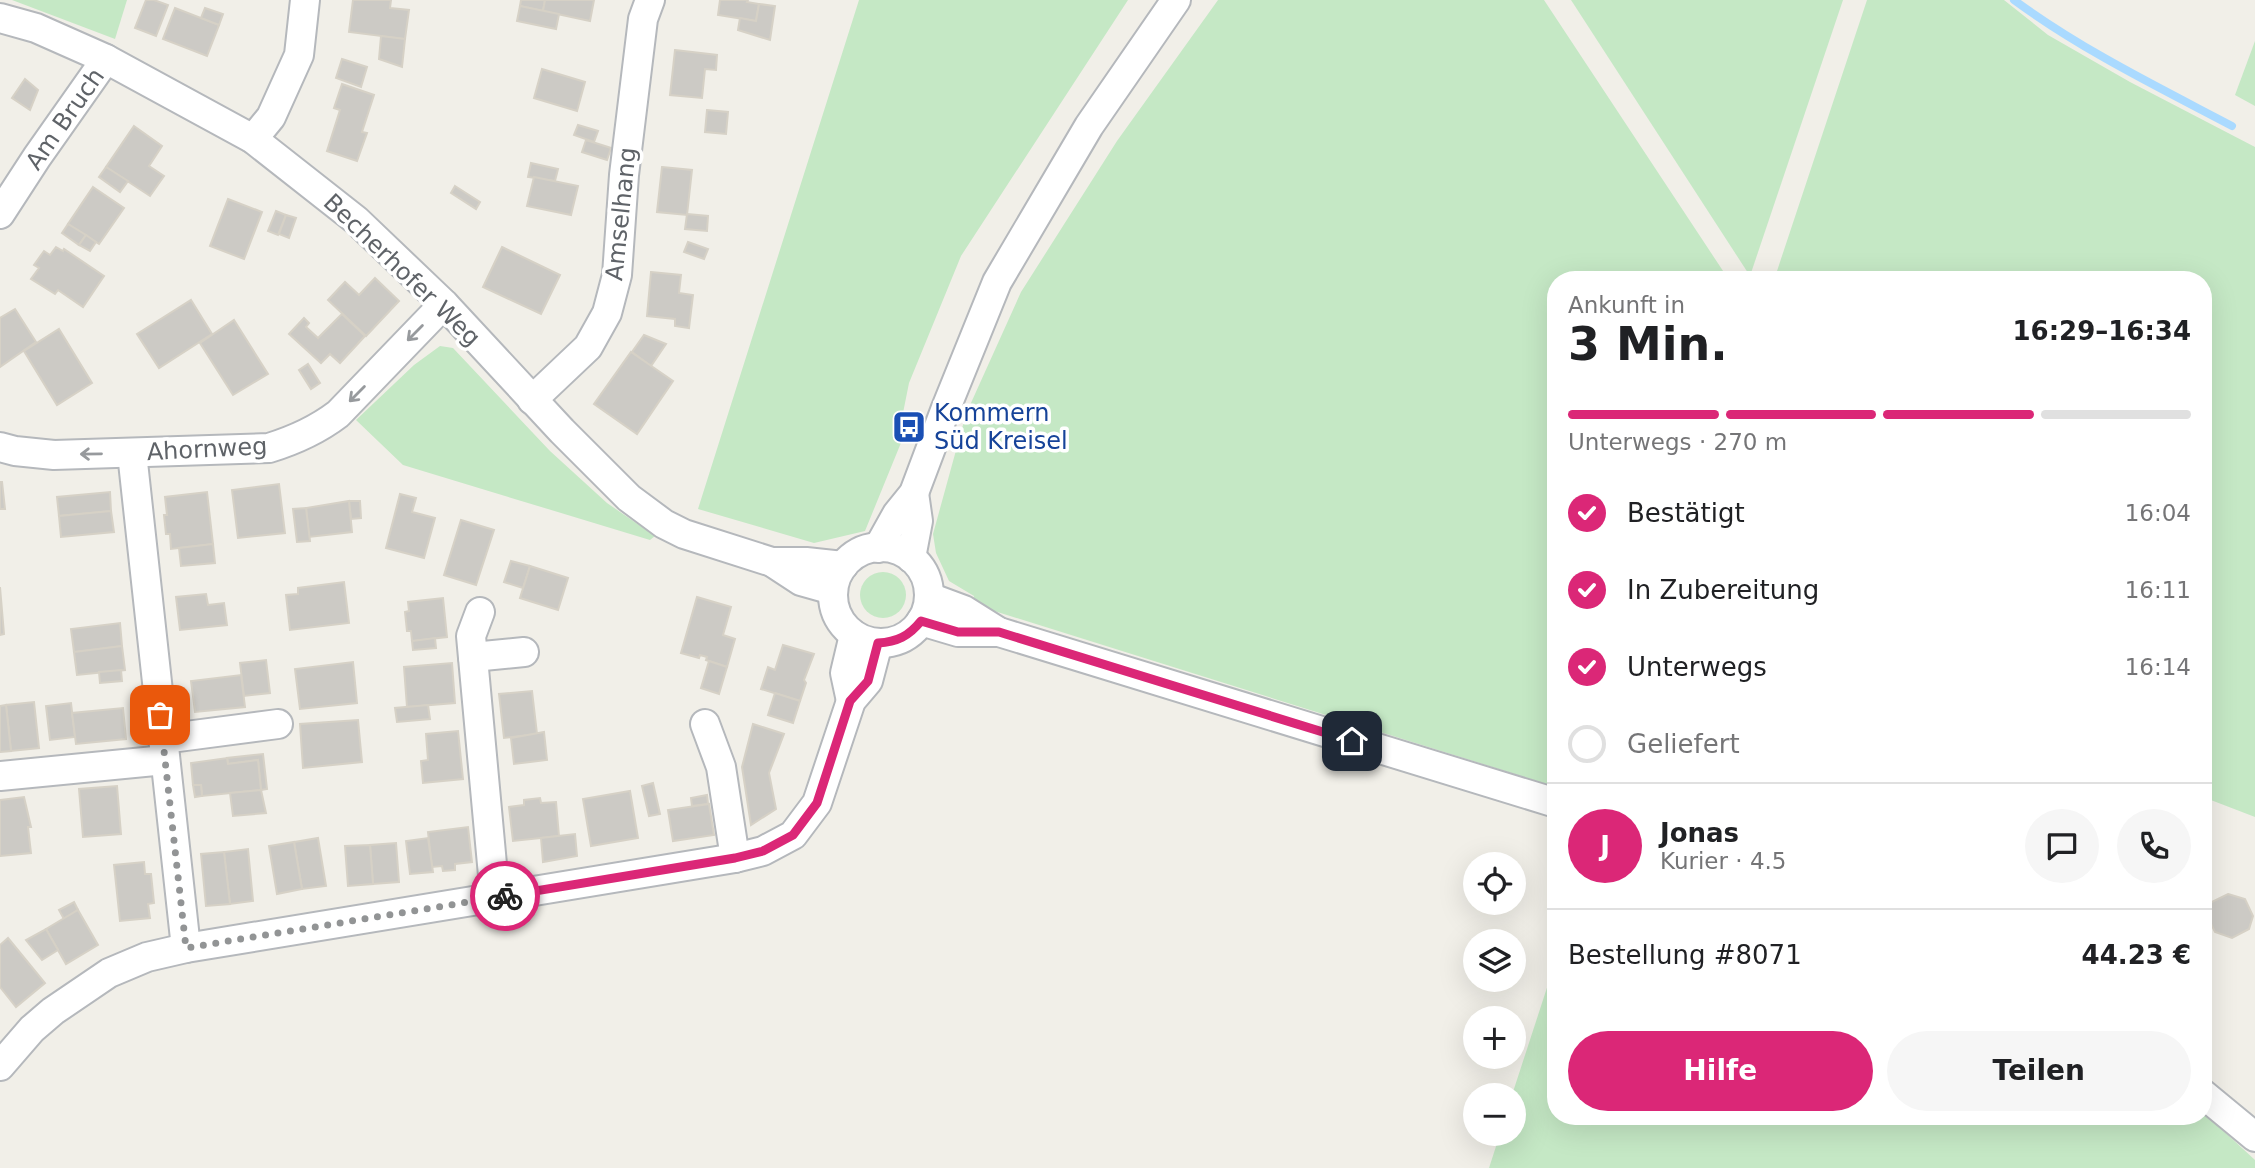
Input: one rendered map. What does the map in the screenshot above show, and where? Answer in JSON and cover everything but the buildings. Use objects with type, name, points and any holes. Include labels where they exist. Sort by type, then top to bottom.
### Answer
[{"type":"street","points":[[253,139],[271,117],[299,55],[305,0]]},
{"type":"street","name":"Amselhang","points":[[532,400],[588,347],[607,313],[617,275],[624,175],[643,19],[650,0]]},
{"type":"street","points":[[878,548],[897,513],[914,493],[998,282],[1089,125],[1176,0]]},
{"type":"street","name":"Becherhofer Weg","points":[[0,18],[36,28],[107,59],[253,139],[356,220],[444,304],[532,400],[629,498],[664,524],[684,534],[772,562],[806,562],[838,578]]},
{"type":"street","name":"Am Bruch","points":[[0,214],[37,156],[107,59]]},
{"type":"street","name":"Ahornweg","points":[[0,447],[54,455],[270,448],[293,441],[338,414],[444,304]]},
{"type":"street","points":[[132,453],[186,948]]},
{"type":"street","points":[[911,558],[918,521],[914,493]]},
{"type":"street","points":[[878,548],[901,552],[911,558],[921,569],[927,583],[925,609],[903,638],[891,642],[866,639],[844,626],[834,603],[838,578],[853,557],[878,548]]},
{"type":"street","points":[[925,609],[958,632],[999,632],[1547,800]]},
{"type":"street","points":[[480,612],[471,636],[495,897]]},
{"type":"street","points":[[0,1066],[32,1029],[53,1011],[109,973],[147,957],[186,948],[735,858],[763,851],[793,835],[817,803],[850,701],[845,673],[866,639]]},
{"type":"street","points":[[473,657],[524,652]]},
{"type":"street","points":[[0,776],[164,749],[278,723]]},
{"type":"street","points":[[705,724],[721,767],[735,858]]},
{"type":"street","points":[[2212,1101],[2255,1137]]},
{"type":"green space","points":[[12,0],[127,0],[115,39]]},
{"type":"green space","points":[[859,0],[1128,0],[961,256],[909,383],[900,428],[905,433],[865,531],[814,543],[698,509]]},
{"type":"green space","points":[[1218,0],[1544,0],[1723,271],[1547,271],[1547,784],[972,604],[974,596],[949,581],[936,553],[933,534],[966,414],[1021,292],[1117,141]]},
{"type":"green space","points":[[1571,0],[1843,0],[1752,271],[1747,271]]},
{"type":"green space","points":[[1867,0],[2004,0],[2048,35],[2130,82],[2255,147],[2255,817],[2212,800],[2212,271],[1777,271]]},
{"type":"green space","points":[[2255,41],[2255,106],[2235,95]]},
{"type":"green space","points":[[440,346],[453,348],[550,451],[607,503],[655,536],[650,540],[403,465],[356,420],[414,365]]},
{"type":"green space","points":[[883,572],[899,579],[906,595],[899,611],[883,618],[867,611],[860,595],[867,579]]},
{"type":"green space","points":[[1547,988],[1547,1125],[2212,1125],[2212,1120],[2255,1160],[2255,1168],[1489,1168],[1496,1146],[1526,1146],[1526,1083],[1516,1083],[1520,1069],[1526,1069],[1526,1052]]},
{"type":"waterway","points":[[2014,0],[2093,52],[2232,126]]},
{"type":"way so far","points":[[160,715],[186,948],[505,896]]},
{"type":"place","name":"Kommern Süd Kreisel","points":[[909,427]]},
{"type":"route","points":[[505,896],[735,858],[763,851],[793,835],[817,803],[850,701],[868,681],[878,643],[903,638],[921,621],[958,632],[999,632],[1352,741]]}]
